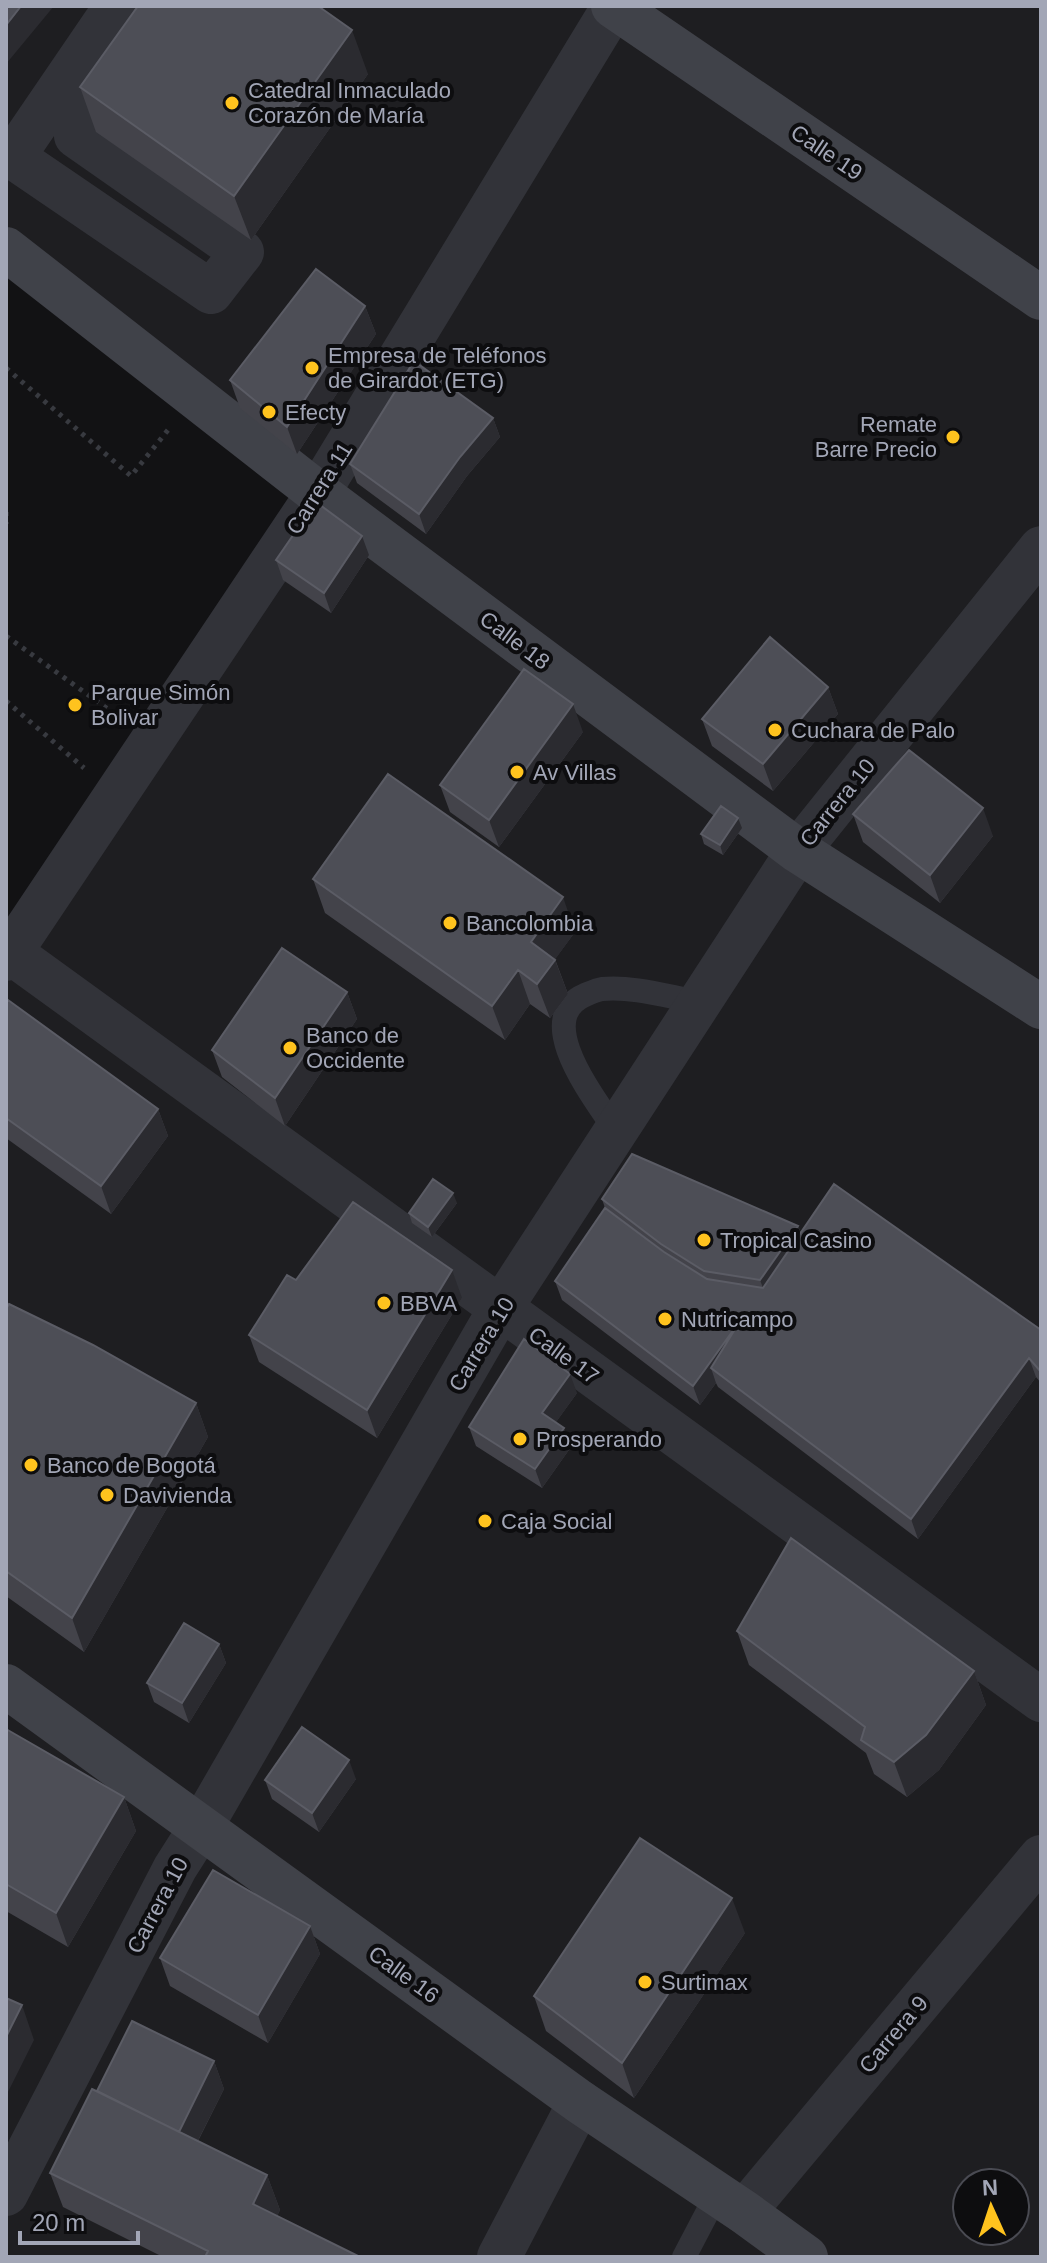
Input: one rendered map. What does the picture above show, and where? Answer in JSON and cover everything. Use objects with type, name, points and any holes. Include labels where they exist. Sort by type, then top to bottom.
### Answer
[{"type":"street","points":[[116,6],[13,157],[211,292],[242,252],[76,136],[168,6]]},
{"type":"street","name":"Calle 19","points":[[613,6],[1041,298]]},
{"type":"street","name":"Carrera 11","points":[[8,956],[318,493],[613,6]]},
{"type":"street","name":"Calle 18","points":[[6,249],[318,493],[798,851],[1041,1007]]},
{"type":"street","name":"Carrera 10","points":[[6,2194],[175,1868],[500,1309],[798,851],[1041,548]]},
{"type":"street","name":"Calle 17","points":[[8,956],[301,1162],[1041,1700]]},
{"type":"street","name":"Calle 16","points":[[6,1686],[580,2102],[806,2257]]},
{"type":"street","name":"Carrera 9","points":[[731,2203],[1041,1857]]},
{"type":"street","points":[[499,2257],[580,2102]]},
{"type":"lane","points":[[616,1131],[578,1072],[563,1036],[567,1010],[575,999],[600,989],[699,1002]]},
{"type":"lane","points":[[684,2257],[731,2203]]},
{"type":"path","points":[[6,368],[131,476],[168,429]]},
{"type":"path","points":[[6,512],[6,524]]},
{"type":"path","points":[[6,636],[152,740]]},
{"type":"path","points":[[6,701],[115,795]]},
{"type":"shaded area","points":[[6,6],[1041,6],[1041,2257],[6,2257],[6,959],[318,493],[6,248]]},
{"type":"building","points":[[6,6],[21,6],[6,25]]},
{"type":"building","name":"Catedral Inmaculado Corazón de María","points":[[138,6],[318,6],[352,30],[234,196],[80,87]]},
{"type":"building","points":[[316,269],[365,306],[287,427],[230,380]]},
{"type":"building","points":[[414,361],[493,418],[419,514],[350,464]]},
{"type":"building","points":[[316,502],[362,536],[324,593],[276,560]]},
{"type":"building","points":[[770,637],[828,687],[763,764],[702,719]]},
{"type":"building","points":[[524,669],[573,704],[489,820],[440,785]]},
{"type":"building","points":[[909,750],[983,808],[930,875],[853,814]]},
{"type":"building","name":"Bancolombia","points":[[388,774],[563,897],[531,942],[555,960],[537,984],[518,970],[492,1006],[313,879]]},
{"type":"building","points":[[721,806],[738,818],[720,845],[701,834]]},
{"type":"building","name":"Banco de Occidente","points":[[282,948],[347,992],[275,1098],[212,1050]]},
{"type":"building","points":[[8,1000],[158,1109],[101,1186],[6,1118]]},
{"type":"building","name":"Tropical Casino","points":[[632,1154],[798,1226],[760,1280],[704,1271],[661,1244],[602,1199]]},
{"type":"building","points":[[433,1179],[453,1193],[428,1227],[409,1213]]},
{"type":"building","points":[[834,1184],[1041,1330],[1041,1372],[1029,1358],[911,1519],[711,1368],[742,1318],[693,1386],[555,1281],[605,1208],[664,1252],[707,1279],[763,1288]]},
{"type":"building","points":[[353,1202],[452,1270],[367,1410],[249,1335],[287,1275],[296,1280]]},
{"type":"building","points":[[9,1304],[93,1345],[196,1403],[72,1618],[6,1571],[6,1309]]},
{"type":"building","points":[[524,1339],[570,1374],[542,1413],[564,1428],[535,1469],[469,1427]]},
{"type":"building","points":[[791,1538],[974,1671],[926,1735],[894,1762],[861,1740],[865,1727],[737,1631]]},
{"type":"building","points":[[184,1623],[219,1644],[182,1703],[147,1683]]},
{"type":"building","points":[[302,1727],[349,1760],[312,1813],[265,1780]]},
{"type":"building","points":[[6,1729],[124,1797],[56,1913],[6,1884]]},
{"type":"building","name":"Surtimax","points":[[640,1838],[732,1898],[622,2063],[534,1996]]},
{"type":"building","points":[[213,1870],[310,1926],[258,2015],[160,1958]]},
{"type":"building","points":[[6,1998],[22,2005],[6,2037]]},
{"type":"building","points":[[132,2021],[214,2061],[179,2132],[97,2091]]},
{"type":"building","points":[[92,2089],[267,2175],[253,2204],[360,2257],[205,2257],[208,2251],[50,2173]]},
{"type":"place","name":"Catedral Inmaculado Corazón de María","points":[[232,103]]},
{"type":"place","name":"Empresa de Teléfonos de Girardot (ETG)","points":[[312,368]]},
{"type":"place","name":"Efecty","points":[[269,412]]},
{"type":"place","name":"Remate Barre Precio","points":[[953,437]]},
{"type":"place","name":"Parque Simón Bolivar","points":[[75,705]]},
{"type":"place","name":"Cuchara de Palo","points":[[775,730]]},
{"type":"place","name":"Av Villas","points":[[517,772]]},
{"type":"place","name":"Bancolombia","points":[[450,923]]},
{"type":"place","name":"Banco de Occidente","points":[[290,1048]]},
{"type":"place","name":"Tropical Casino","points":[[704,1240]]},
{"type":"place","name":"BBVA","points":[[384,1303]]},
{"type":"place","name":"Nutricampo","points":[[665,1319]]},
{"type":"place","name":"Prosperando","points":[[520,1439]]},
{"type":"place","name":"Banco de Bogotá","points":[[31,1465]]},
{"type":"place","name":"Davivienda","points":[[107,1495]]},
{"type":"place","name":"Caja Social","points":[[485,1521]]},
{"type":"place","name":"Surtimax","points":[[645,1982]]}]
